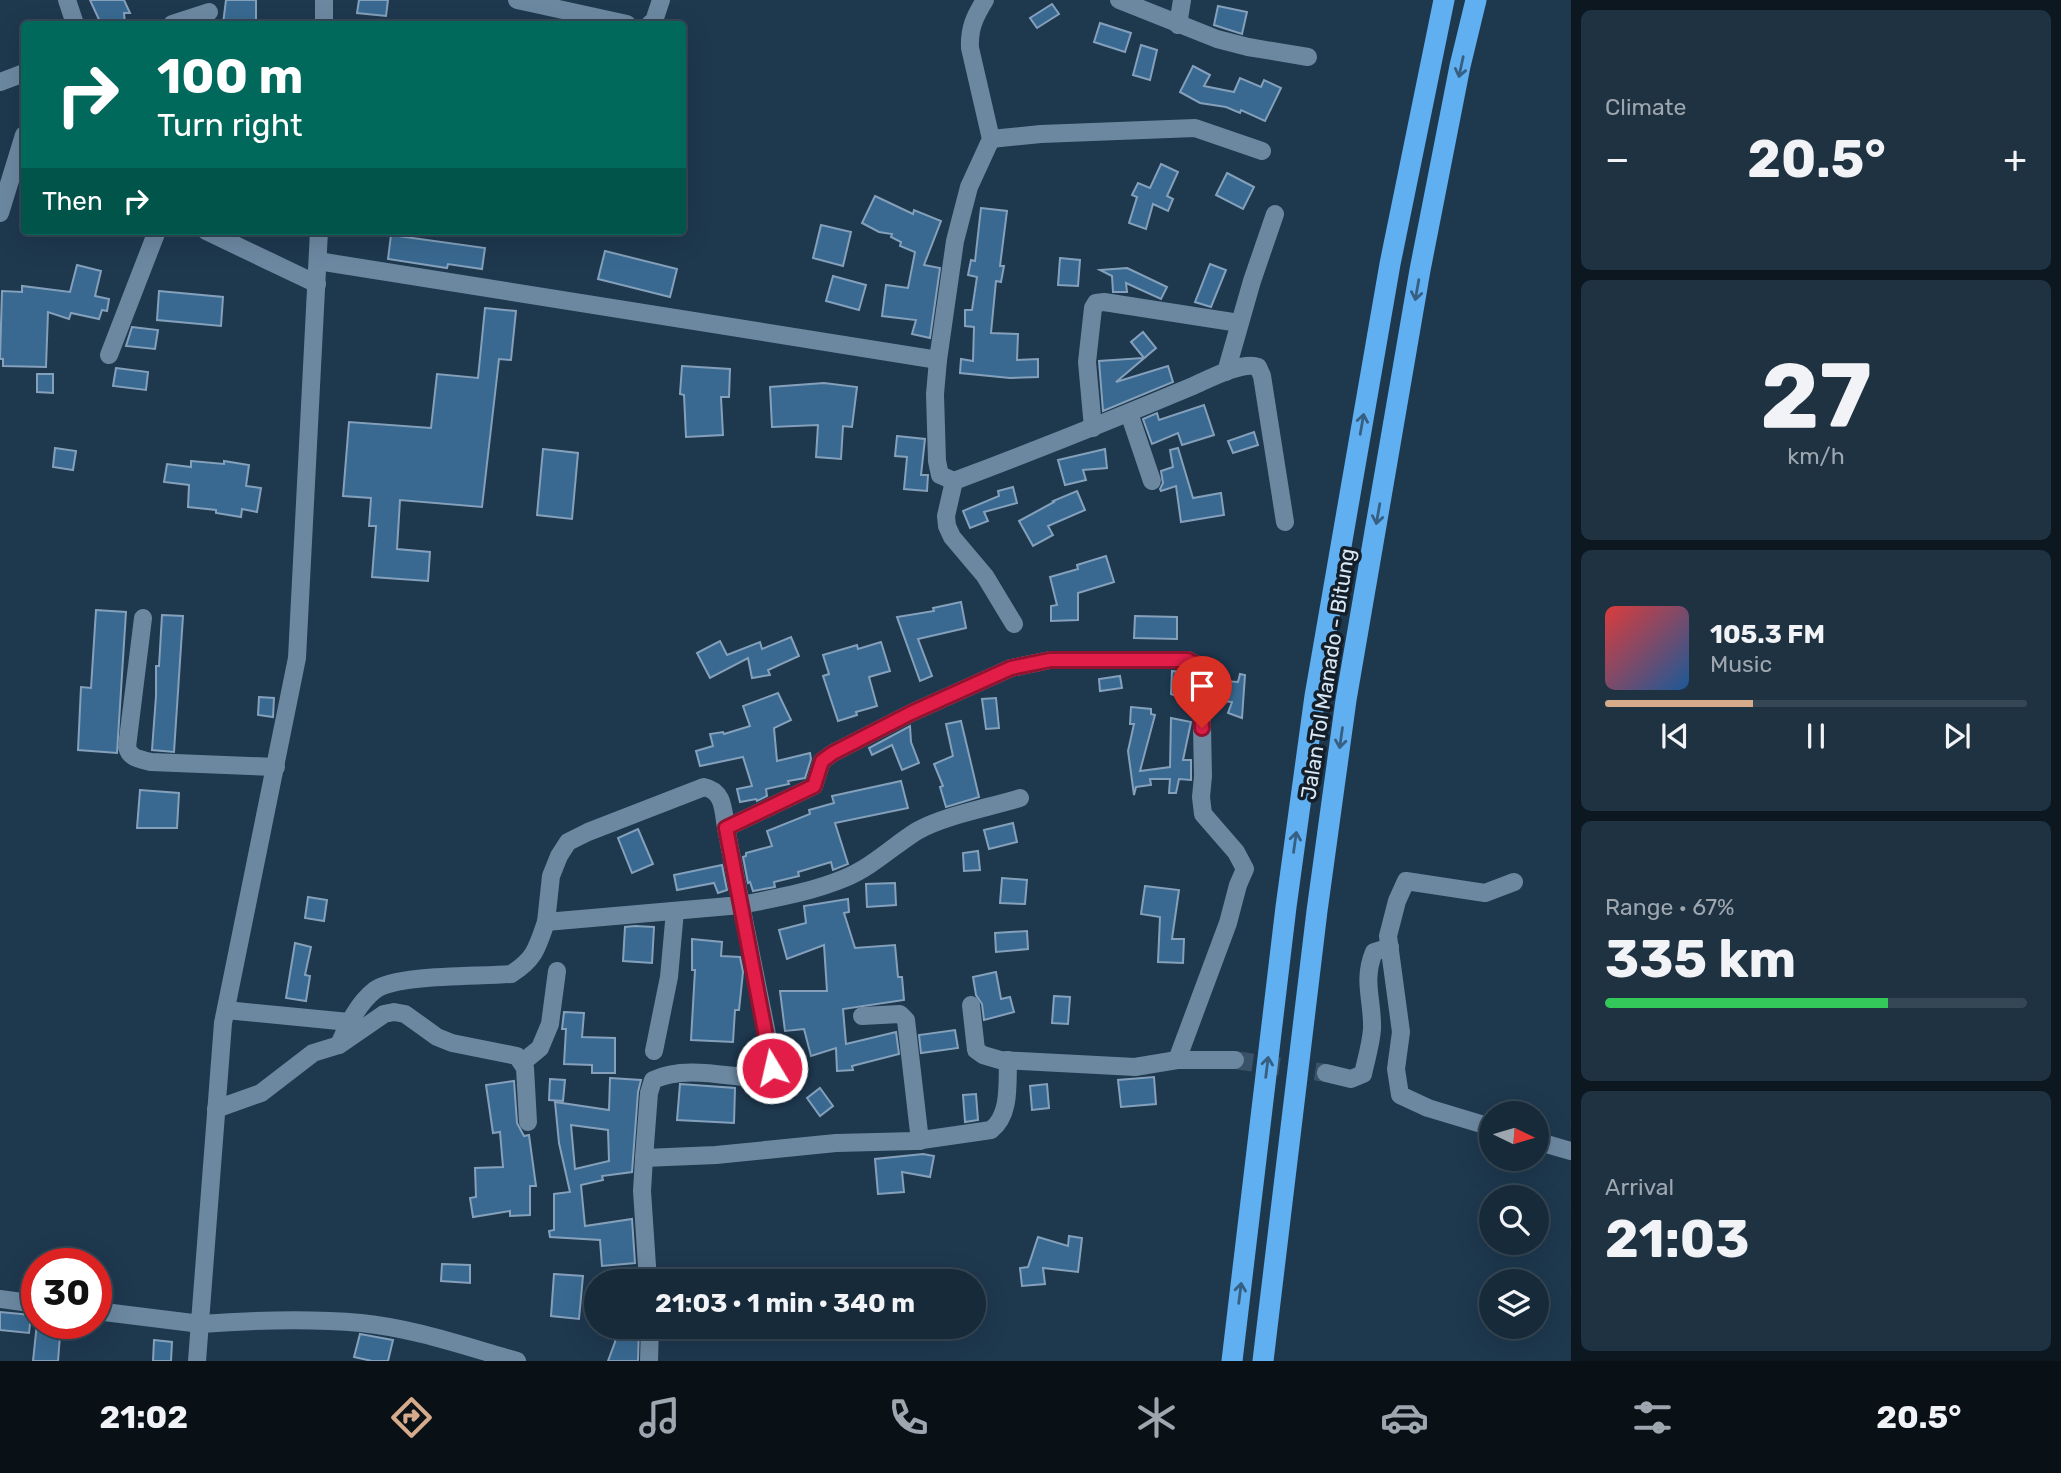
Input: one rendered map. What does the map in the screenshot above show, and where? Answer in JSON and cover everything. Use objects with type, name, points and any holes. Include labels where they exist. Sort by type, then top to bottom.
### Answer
[{"type":"highway","name":"Jalan Tol Manado - Bitung","points":[[1232,1361],[1286,907],[1315,696],[1390,264],[1444,0]]},
{"type":"highway","name":"Jalan Tol Manado - Bitung","points":[[1263,1361],[1317,911],[1346,700],[1420,270],[1460,66],[1476,0]]},
{"type":"street","points":[[67,0],[74,21]]},
{"type":"street","points":[[324,0],[324,21]]},
{"type":"street","points":[[517,0],[613,21]]},
{"type":"street","points":[[654,21],[661,0]]},
{"type":"street","points":[[985,0],[975,17],[970,33],[970,48],[991,139],[969,187],[961,212],[938,360],[935,394],[937,461],[940,475],[954,481],[1093,428],[1226,372],[1252,365],[1258,367],[1262,376],[1285,522]]},
{"type":"street","points":[[1119,0],[1178,25],[1248,47],[1308,57]]},
{"type":"street","points":[[1178,25],[1182,0]]},
{"type":"street","points":[[181,21],[209,12]]},
{"type":"street","points":[[0,82],[21,74]]},
{"type":"street","points":[[991,139],[1041,134],[1195,128],[1262,151]]},
{"type":"street","points":[[0,213],[21,145]]},
{"type":"street","points":[[1226,372],[1275,214]]},
{"type":"street","points":[[109,355],[156,235]]},
{"type":"street","points":[[214,235],[317,284]]},
{"type":"street","points":[[197,1361],[226,1010],[298,658],[319,235]]},
{"type":"street","points":[[318,261],[938,360]]},
{"type":"street","points":[[1093,428],[1087,362],[1093,308],[1096,303],[1239,323]]},
{"type":"street","points":[[1129,413],[1152,481]]},
{"type":"street","points":[[954,481],[946,516],[947,526],[952,537],[985,576],[1014,624]]},
{"type":"street","points":[[143,618],[127,747],[129,754],[151,762],[276,767]]},
{"type":"street","points":[[726,828],[814,786],[822,761],[833,753],[911,713],[1011,668],[1050,660],[1188,660],[1199,666],[1201,677],[1203,814],[1237,852],[1245,869],[1177,1060]]},
{"type":"street","points":[[339,1045],[349,1022],[375,990],[397,981],[511,974],[527,964],[538,946],[545,922],[551,876],[568,842],[704,787],[713,789],[718,793],[726,828],[772,1059],[771,1073],[752,1078],[678,1072],[653,1080],[649,1093],[642,1191],[647,1269]]},
{"type":"street","points":[[545,922],[741,905],[803,892],[846,878],[934,824],[1020,799]]},
{"type":"street","points":[[1479,1123],[1428,1108],[1399,1095],[1396,1069],[1401,1032],[1388,936],[1397,901],[1406,881],[1485,893],[1514,882]]},
{"type":"street","points":[[654,1051],[669,977],[675,911]]},
{"type":"street","points":[[1326,1073],[1351,1079],[1363,1074],[1372,1030],[1367,987],[1369,964],[1374,952],[1390,947]]},
{"type":"street","points":[[523,1062],[541,1048],[550,1024],[557,971]]},
{"type":"street","points":[[971,1005],[976,1050],[984,1055],[1008,1060],[1135,1067],[1177,1060],[1235,1060]]},
{"type":"street","points":[[226,1010],[349,1022]]},
{"type":"street","points":[[216,1109],[261,1093],[313,1053],[339,1045],[384,1014],[394,1012],[405,1014],[437,1037],[475,1049],[517,1056],[525,1068],[528,1122]]},
{"type":"street","points":[[862,1016],[900,1014],[906,1020],[920,1141]]},
{"type":"street","points":[[644,1158],[716,1155],[836,1143],[920,1141],[991,1130],[998,1125],[1005,1109],[1008,1060]]},
{"type":"street","points":[[1549,1145],[1571,1151]]},
{"type":"street","points":[[0,1299],[21,1302]]},
{"type":"street","points":[[112,1313],[201,1324],[275,1319],[364,1324],[438,1339],[517,1361]]},
{"type":"street","points":[[649,1361],[650,1339]]},
{"type":"building","points":[[90,0],[124,0],[130,13],[124,13],[125,21],[100,21]]},
{"type":"building","points":[[226,0],[256,0],[256,21],[223,21]]},
{"type":"building","points":[[359,0],[388,0],[386,16],[357,13]]},
{"type":"building","points":[[1052,4],[1059,14],[1037,28],[1030,18]]},
{"type":"building","points":[[1218,6],[1247,12],[1242,34],[1214,25]]},
{"type":"building","points":[[1100,23],[1131,33],[1125,52],[1094,42]]},
{"type":"building","points":[[1141,45],[1157,50],[1150,80],[1133,75]]},
{"type":"building","points":[[1193,66],[1210,75],[1204,86],[1234,92],[1240,78],[1261,87],[1264,80],[1281,88],[1265,121],[1241,110],[1240,113],[1226,107],[1200,103],[1180,92]]},
{"type":"building","points":[[1161,164],[1178,172],[1167,196],[1173,199],[1168,211],[1153,204],[1146,229],[1129,223],[1137,197],[1132,195],[1138,183],[1150,188]]},
{"type":"building","points":[[1227,173],[1254,187],[1243,209],[1216,195]]},
{"type":"building","points":[[875,196],[913,214],[914,210],[941,221],[924,265],[940,268],[930,338],[912,334],[916,320],[882,316],[886,285],[908,288],[915,252],[900,246],[901,242],[891,237],[892,234],[879,232],[862,223]]},
{"type":"building","points":[[981,208],[1007,211],[1000,266],[1004,266],[1001,282],[996,281],[991,333],[1018,334],[1017,360],[1038,359],[1038,377],[1010,378],[960,373],[961,359],[973,361],[974,327],[965,326],[965,310],[972,310],[977,277],[968,275],[971,260],[975,261]]},
{"type":"building","points":[[821,225],[851,232],[843,266],[813,258]]},
{"type":"building","points":[[391,235],[485,248],[482,269],[448,264],[447,268],[388,259]]},
{"type":"building","points":[[605,251],[677,269],[670,297],[598,279]]},
{"type":"building","points":[[1060,258],[1080,260],[1078,286],[1058,285]]},
{"type":"building","points":[[1210,264],[1226,270],[1211,307],[1195,302]]},
{"type":"building","points":[[77,265],[101,271],[95,296],[109,299],[107,311],[102,310],[99,319],[71,313],[69,319],[48,312],[46,367],[3,366],[3,359],[0,359],[2,291],[22,292],[22,286],[70,292]]},
{"type":"building","points":[[1127,268],[1167,287],[1161,299],[1126,283],[1127,292],[1113,292],[1112,276],[1100,270]]},
{"type":"building","points":[[833,276],[866,285],[859,310],[826,301]]},
{"type":"building","points":[[159,291],[223,297],[221,326],[157,320]]},
{"type":"building","points":[[485,308],[516,311],[511,360],[499,359],[482,507],[400,500],[397,549],[430,552],[428,581],[372,577],[376,526],[369,526],[371,498],[343,496],[349,422],[431,428],[437,374],[478,378]]},
{"type":"building","points":[[132,327],[158,330],[155,349],[126,346]]},
{"type":"building","points":[[1143,332],[1156,348],[1116,382],[1168,366],[1173,382],[1103,411],[1099,361],[1144,358],[1131,342]]},
{"type":"building","points":[[682,366],[730,369],[729,397],[721,397],[723,435],[686,437],[684,395],[680,394]]},
{"type":"building","points":[[116,368],[148,372],[146,390],[113,386]]},
{"type":"building","points":[[37,374],[53,374],[53,393],[37,392]]},
{"type":"building","points":[[824,383],[857,387],[852,427],[843,426],[841,459],[816,457],[818,425],[772,427],[770,387]]},
{"type":"building","points":[[1204,405],[1214,435],[1182,445],[1178,433],[1152,444],[1143,419],[1157,413],[1159,420]]},
{"type":"building","points":[[1254,432],[1258,445],[1233,453],[1228,441]]},
{"type":"building","points":[[897,436],[925,439],[921,475],[928,475],[927,491],[904,489],[907,457],[895,456]]},
{"type":"building","points":[[55,448],[76,451],[73,470],[53,467]]},
{"type":"building","points":[[1178,448],[1193,498],[1221,493],[1224,515],[1181,522],[1176,486],[1161,491],[1160,489],[1163,483],[1161,471],[1173,467],[1170,450]]},
{"type":"building","points":[[543,449],[578,453],[572,519],[537,515]]},
{"type":"building","points":[[1105,449],[1107,468],[1083,470],[1086,480],[1065,485],[1058,460]]},
{"type":"building","points":[[191,461],[224,464],[224,461],[249,465],[246,486],[261,488],[257,512],[242,509],[241,517],[216,513],[216,510],[188,507],[189,485],[164,482],[167,464],[191,467]]},
{"type":"building","points":[[1013,487],[1017,503],[984,512],[988,521],[970,528],[963,511],[999,496],[998,491]]},
{"type":"building","points":[[1077,491],[1085,510],[1048,526],[1053,535],[1033,546],[1019,521],[1053,501]]},
{"type":"building","points":[[1106,556],[1114,582],[1078,593],[1078,620],[1051,621],[1051,606],[1057,605],[1050,577],[1078,569],[1077,565]]},
{"type":"building","points":[[961,602],[966,628],[918,639],[932,676],[920,681],[897,617],[934,611],[933,608]]},
{"type":"building","points":[[96,610],[126,612],[117,753],[78,750],[81,687],[91,688]]},
{"type":"building","points":[[162,615],[183,616],[174,752],[152,750],[156,666],[159,666]]},
{"type":"building","points":[[1135,616],[1177,617],[1177,639],[1134,638]]},
{"type":"building","points":[[791,637],[799,656],[768,670],[770,675],[752,678],[748,658],[710,678],[697,653],[720,641],[727,655],[760,642],[762,649]]},
{"type":"building","points":[[881,642],[890,671],[869,677],[877,706],[838,721],[823,676],[829,674],[823,655],[857,645],[858,649]]},
{"type":"building","points":[[1172,671],[1189,673],[1190,692],[1187,700],[1171,694]]},
{"type":"building","points":[[1240,674],[1245,675],[1242,718],[1228,713],[1232,702],[1223,701],[1224,681],[1238,682]]},
{"type":"building","points":[[1120,676],[1122,688],[1100,691],[1099,679]]},
{"type":"building","points":[[778,693],[791,720],[774,728],[777,761],[810,753],[811,759],[805,778],[766,789],[767,796],[757,801],[740,802],[737,789],[752,786],[743,757],[700,766],[696,751],[713,746],[710,734],[724,734],[750,726],[743,706]]},
{"type":"building","points":[[259,697],[274,698],[273,717],[258,715]]},
{"type":"building","points":[[996,698],[999,728],[986,729],[982,699]]},
{"type":"building","points":[[1131,707],[1151,709],[1151,714],[1155,715],[1140,771],[1170,767],[1171,718],[1191,722],[1183,760],[1191,760],[1191,780],[1179,779],[1176,793],[1169,793],[1170,779],[1150,779],[1151,785],[1136,787],[1134,795],[1128,751],[1134,724],[1130,724]]},
{"type":"building","points":[[961,721],[979,797],[946,807],[940,787],[943,786],[934,764],[953,756],[946,724]]},
{"type":"building","points":[[910,726],[911,742],[919,763],[902,770],[892,745],[872,755],[869,748]]},
{"type":"building","points":[[901,781],[908,808],[835,823],[848,864],[833,870],[831,862],[798,872],[799,876],[774,882],[775,887],[753,891],[750,882],[748,883],[743,857],[746,853],[772,846],[767,831],[810,814],[809,810],[834,803],[832,796]]},
{"type":"building","points":[[140,790],[179,793],[177,828],[137,828]]},
{"type":"building","points":[[1013,823],[1017,842],[989,849],[984,830]]},
{"type":"building","points":[[638,829],[653,864],[632,873],[618,838]]},
{"type":"building","points":[[978,851],[980,870],[964,871],[963,853]]},
{"type":"building","points":[[722,865],[727,890],[718,893],[714,883],[677,890],[674,875]]},
{"type":"building","points":[[1002,878],[1027,880],[1025,904],[1000,903]]},
{"type":"building","points":[[895,883],[896,905],[867,907],[866,884]]},
{"type":"building","points":[[1145,886],[1179,890],[1172,939],[1184,939],[1183,963],[1158,962],[1160,917],[1141,914]]},
{"type":"building","points":[[308,897],[327,900],[324,921],[305,918]]},
{"type":"building","points":[[848,899],[849,912],[844,913],[855,948],[895,945],[898,977],[902,977],[904,1000],[843,1009],[846,1044],[896,1032],[899,1054],[852,1066],[853,1070],[837,1071],[836,1048],[811,1056],[804,1029],[785,1031],[780,991],[827,991],[824,945],[787,959],[779,930],[806,923],[804,906]]},
{"type":"building","points":[[625,927],[654,927],[652,963],[623,961]]},
{"type":"building","points":[[1027,931],[1028,949],[996,952],[995,933]]},
{"type":"building","points":[[692,939],[722,942],[721,956],[740,957],[743,972],[739,1010],[735,1010],[733,1042],[691,1040],[695,970],[692,970]]},
{"type":"building","points":[[295,943],[311,947],[305,975],[310,976],[306,1001],[286,998]]},
{"type":"building","points":[[996,972],[1001,999],[1010,997],[1014,1012],[984,1020],[973,977]]},
{"type":"building","points":[[1054,996],[1070,997],[1068,1024],[1052,1023]]},
{"type":"building","points":[[564,1012],[584,1013],[582,1037],[615,1038],[615,1073],[592,1073],[592,1065],[564,1064]]},
{"type":"building","points":[[955,1030],[958,1048],[921,1053],[919,1035]]},
{"type":"building","points":[[1154,1077],[1156,1104],[1121,1107],[1118,1080]]},
{"type":"building","points":[[610,1078],[641,1080],[632,1172],[602,1176],[603,1180],[581,1185],[585,1226],[632,1219],[635,1263],[602,1266],[600,1240],[550,1237],[549,1231],[554,1230],[554,1194],[570,1192],[559,1143],[555,1102],[609,1110]],"holes":[[[571,1125],[608,1130],[609,1161],[575,1169]]]},
{"type":"building","points":[[550,1079],[565,1080],[563,1101],[549,1100]]},
{"type":"building","points":[[514,1081],[517,1123],[524,1136],[529,1135],[536,1186],[530,1186],[530,1215],[510,1216],[510,1211],[473,1217],[470,1198],[476,1197],[475,1168],[503,1167],[500,1132],[493,1133],[486,1085]]},
{"type":"building","points":[[680,1084],[735,1088],[734,1123],[677,1120]]},
{"type":"building","points":[[1047,1084],[1049,1108],[1032,1110],[1030,1086]]},
{"type":"building","points":[[820,1088],[833,1106],[820,1116],[807,1098]]},
{"type":"building","points":[[976,1094],[978,1120],[965,1122],[963,1095]]},
{"type":"building","points":[[923,1154],[934,1156],[930,1177],[902,1172],[904,1192],[878,1194],[875,1159]]},
{"type":"building","points":[[1069,1236],[1082,1238],[1078,1272],[1043,1268],[1045,1284],[1022,1286],[1020,1268],[1028,1267],[1038,1237],[1068,1246]]},
{"type":"building","points":[[442,1264],[470,1265],[470,1283],[441,1281]]},
{"type":"building","points":[[554,1274],[583,1276],[579,1319],[551,1316]]},
{"type":"building","points":[[0,1312],[21,1314],[21,1332],[0,1330]]},
{"type":"building","points":[[360,1334],[393,1340],[388,1361],[354,1357]]},
{"type":"building","points":[[35,1339],[60,1339],[58,1361],[33,1361]]},
{"type":"building","points":[[615,1339],[639,1339],[638,1361],[608,1361]]},
{"type":"building","points":[[154,1340],[172,1342],[171,1361],[153,1361]]},
{"type":"tunnel","points":[[1235,1060],[1326,1073]]},
{"type":"route","points":[[772,1068],[726,828],[814,786],[819,766],[833,753],[911,713],[1011,668],[1050,660],[1188,660],[1199,666],[1202,728]]}]
